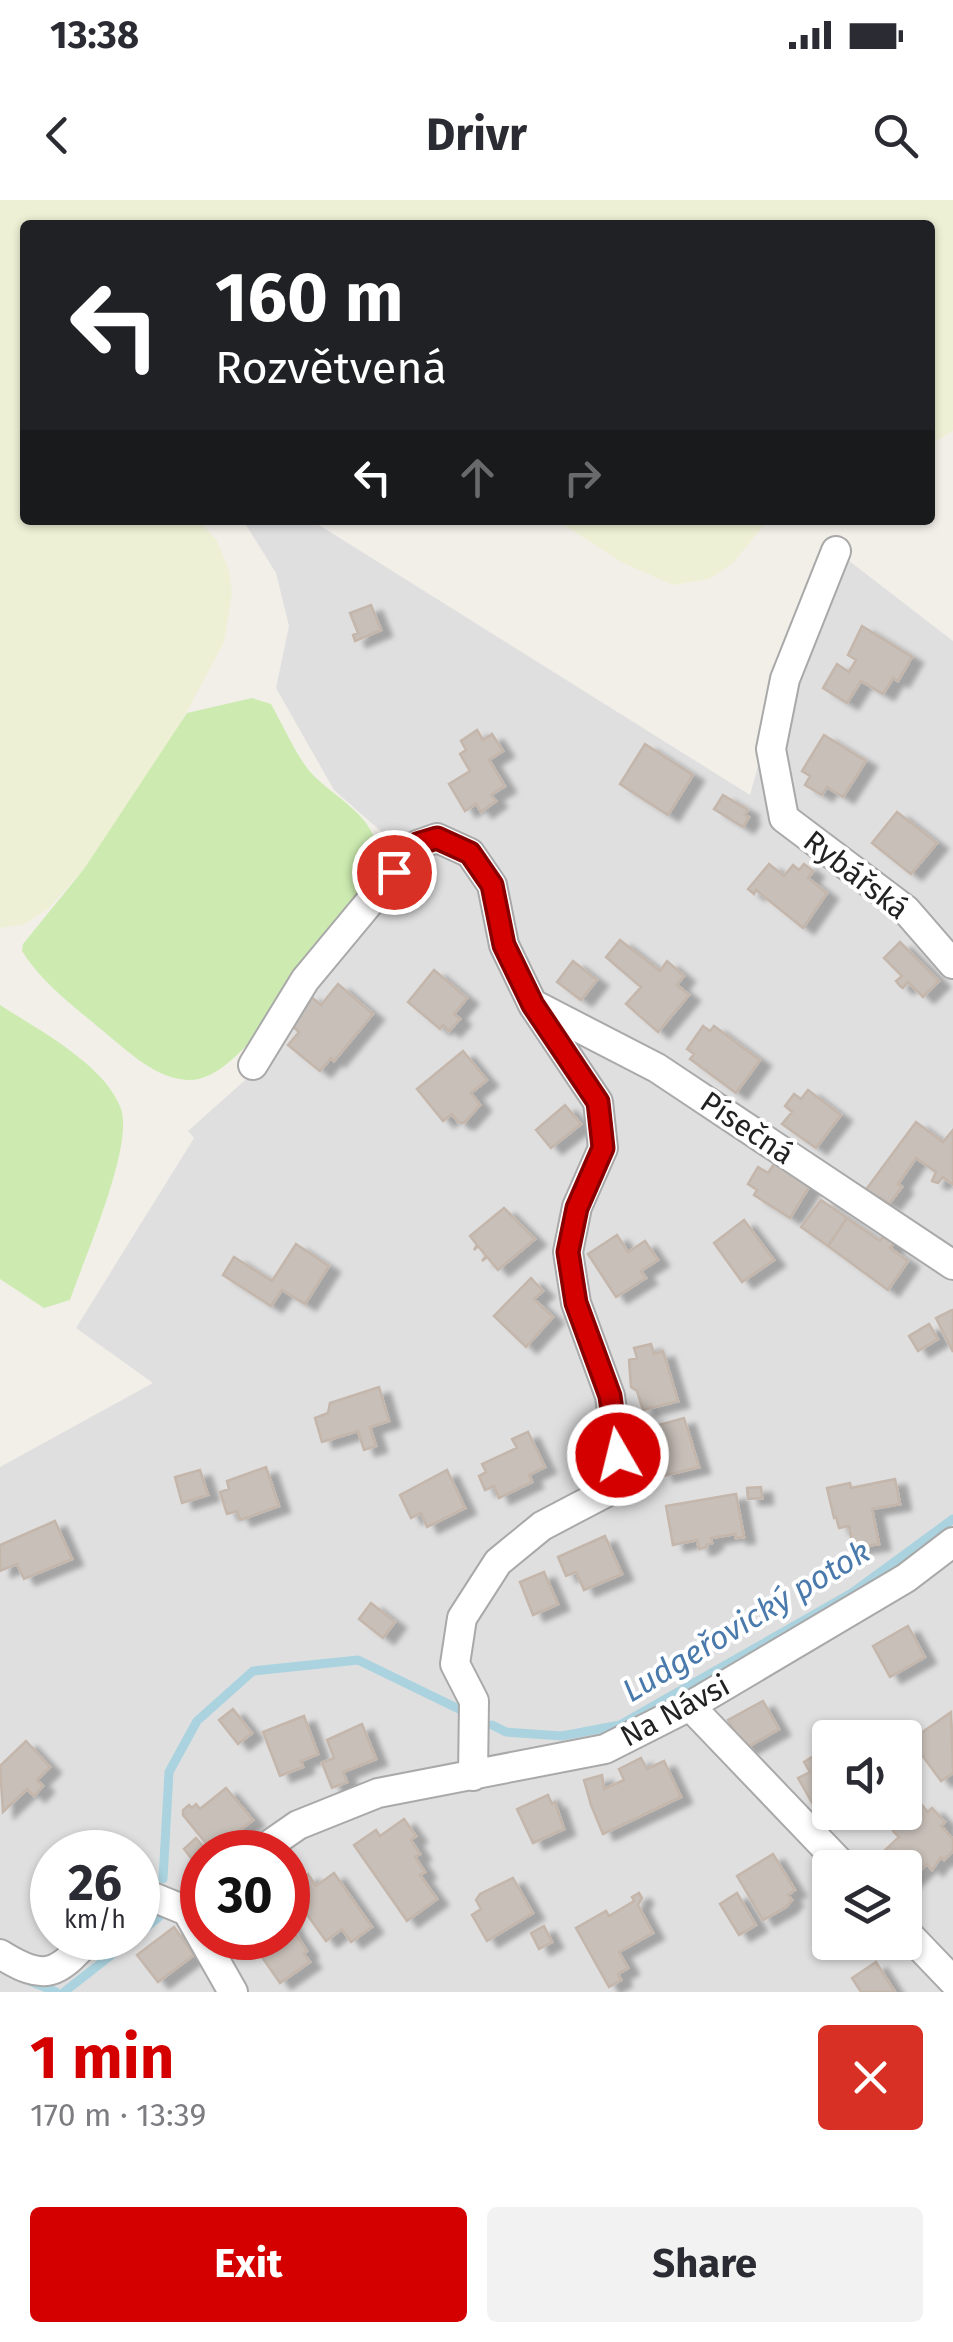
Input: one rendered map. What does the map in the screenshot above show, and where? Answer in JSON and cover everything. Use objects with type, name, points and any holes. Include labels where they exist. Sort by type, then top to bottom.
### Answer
[{"type":"street","name":"Rybářská","points":[[836,550],[785,679],[771,749],[784,818],[906,910],[953,964]]},
{"type":"street","points":[[253,1065],[305,980],[417,844],[437,838],[470,853],[492,885],[504,945],[533,1005],[598,1102],[603,1148],[577,1208],[568,1252],[576,1303],[610,1396],[622,1484],[542,1526],[498,1562],[462,1618],[455,1664],[474,1701],[473,1776]]},
{"type":"street","name":"Písečná","points":[[533,1005],[657,1068],[953,1265]]},
{"type":"street","name":"Na Návsi","points":[[291,1830],[378,1793],[605,1749],[690,1706],[906,1578],[953,1542]]},
{"type":"street","points":[[690,1706],[828,1850]]},
{"type":"street","points":[[922,1949],[953,1981]]},
{"type":"street","points":[[0,1954],[17,1965],[43,1972],[63,1967],[70,1960]]},
{"type":"street","points":[[219,1960],[233,1992]]},
{"type":"shaded area","points":[[246,525],[319,525],[750,795],[784,671],[831,542],[848,560],[953,641],[953,1992],[0,1992],[0,1467],[153,1383],[76,1328],[194,1138],[188,1131],[253,1073],[400,848],[334,790],[276,688],[289,626],[276,573]]},
{"type":"green space","points":[[0,200],[953,200],[953,431],[935,442],[935,220],[20,220],[20,525],[203,525],[217,541],[229,570],[232,593],[224,642],[175,734],[84,869],[49,908],[25,924],[0,928]]},
{"type":"green space","points":[[564,525],[764,525],[733,563],[709,579],[673,585],[623,563]]},
{"type":"green space","points":[[252,698],[271,704],[308,769],[364,820],[376,843],[377,869],[366,890],[331,928],[283,1000],[246,1046],[206,1077],[176,1078],[135,1057],[62,996],[30,963],[22,951],[23,944],[84,869],[187,713]]},
{"type":"green space","points":[[0,1005],[86,1063],[113,1093],[121,1109],[123,1126],[114,1175],[70,1300],[44,1308],[0,1279]]},
{"type":"building","points":[[371,605],[381,630],[355,641],[353,635],[358,633],[350,613]]},
{"type":"building","points":[[862,626],[912,657],[898,681],[893,678],[883,694],[861,681],[847,703],[823,688],[837,664],[849,672],[856,660],[848,655]]},
{"type":"building","points":[[477,730],[483,740],[492,734],[503,751],[489,760],[505,786],[491,795],[496,801],[481,812],[476,804],[465,811],[449,784],[470,771],[460,754],[466,750],[461,741]]},
{"type":"building","points":[[824,735],[866,761],[843,797],[827,787],[822,795],[805,785],[810,776],[802,771]]},
{"type":"building","points":[[645,744],[693,775],[668,815],[620,784]]},
{"type":"building","points":[[723,795],[748,810],[743,827],[714,809]]},
{"type":"building","points":[[897,812],[937,843],[911,874],[872,843]]},
{"type":"building","points":[[769,864],[784,876],[793,865],[799,870],[804,864],[813,871],[808,878],[827,893],[803,928],[756,890],[754,894],[748,889]]},
{"type":"building","points":[[620,940],[660,971],[667,961],[684,976],[677,985],[689,995],[658,1032],[626,1004],[641,987],[606,957]]},
{"type":"building","points":[[900,942],[939,981],[923,997],[908,982],[903,988],[900,986],[896,981],[902,976],[884,958]]},
{"type":"building","points":[[573,961],[597,980],[581,1000],[557,982]]},
{"type":"building","points":[[434,970],[467,998],[454,1014],[460,1019],[449,1031],[443,1025],[440,1029],[408,1002]]},
{"type":"building","points":[[338,984],[373,1014],[334,1061],[331,1058],[320,1071],[288,1045],[299,1032],[289,1023],[309,995],[321,1005]]},
{"type":"building","points":[[703,1026],[710,1031],[714,1026],[760,1060],[736,1093],[690,1059],[694,1054],[687,1049]]},
{"type":"building","points":[[463,1051],[487,1080],[471,1093],[480,1105],[464,1123],[452,1114],[443,1121],[417,1089]]},
{"type":"building","points":[[808,1090],[841,1115],[816,1148],[782,1124],[792,1112],[785,1106],[794,1094],[801,1099]]},
{"type":"building","points":[[565,1105],[581,1124],[551,1148],[536,1130]]},
{"type":"building","points":[[916,1122],[943,1142],[953,1130],[953,1185],[943,1177],[938,1183],[932,1181],[936,1172],[916,1158],[889,1204],[881,1198],[876,1205],[862,1195]]},
{"type":"building","points":[[776,1161],[811,1184],[790,1218],[754,1195],[757,1190],[748,1184],[758,1167],[768,1173]]},
{"type":"building","points":[[821,1200],[847,1218],[828,1246],[801,1227]]},
{"type":"building","points":[[504,1208],[535,1239],[498,1270],[487,1257],[482,1261],[486,1256],[478,1246],[474,1250],[477,1245],[470,1236]]},
{"type":"building","points":[[847,1218],[880,1241],[885,1233],[896,1240],[890,1248],[908,1261],[888,1290],[828,1246]]},
{"type":"building","points":[[744,1220],[774,1260],[742,1282],[714,1243]]},
{"type":"building","points":[[617,1235],[628,1252],[645,1241],[658,1260],[641,1271],[646,1278],[616,1297],[588,1254]]},
{"type":"building","points":[[296,1244],[329,1266],[305,1304],[282,1290],[271,1306],[223,1275],[234,1257],[272,1281]]},
{"type":"building","points":[[531,1278],[543,1291],[534,1299],[553,1317],[526,1347],[494,1316]]},
{"type":"building","points":[[953,1311],[953,1352],[936,1318]]},
{"type":"building","points":[[929,1324],[938,1339],[918,1351],[909,1336]]},
{"type":"building","points":[[651,1344],[654,1354],[663,1351],[678,1401],[643,1410],[637,1391],[631,1387],[629,1360],[637,1358],[634,1348]]},
{"type":"building","points":[[379,1387],[389,1421],[370,1427],[376,1446],[364,1450],[358,1431],[322,1442],[315,1418],[328,1413],[330,1403]]},
{"type":"building","points":[[684,1418],[699,1467],[663,1476],[648,1428]]},
{"type":"building","points":[[528,1432],[545,1467],[529,1475],[532,1482],[499,1498],[494,1486],[485,1490],[479,1476],[486,1472],[482,1464],[517,1448],[512,1439]]},
{"type":"building","points":[[266,1467],[279,1506],[240,1520],[237,1511],[227,1514],[220,1492],[229,1489],[227,1481]]},
{"type":"building","points":[[200,1470],[208,1495],[182,1503],[175,1477]]},
{"type":"building","points":[[447,1470],[465,1508],[427,1527],[421,1513],[411,1518],[400,1495]]},
{"type":"building","points":[[895,1479],[900,1504],[872,1509],[879,1544],[853,1548],[849,1526],[839,1528],[834,1518],[827,1488],[850,1483],[851,1488]]},
{"type":"building","points":[[761,1487],[762,1498],[748,1499],[747,1488]]},
{"type":"building","points":[[736,1494],[744,1537],[736,1538],[735,1534],[711,1538],[712,1543],[699,1549],[697,1540],[673,1545],[666,1506]]},
{"type":"building","points":[[55,1521],[72,1559],[24,1579],[17,1564],[0,1571],[0,1545]]},
{"type":"building","points":[[605,1536],[622,1574],[584,1590],[576,1572],[566,1576],[558,1557]]},
{"type":"building","points":[[544,1572],[558,1604],[533,1615],[520,1582]]},
{"type":"building","points":[[371,1603],[395,1622],[383,1638],[359,1619]]},
{"type":"building","points":[[908,1626],[925,1657],[890,1677],[873,1646]]},
{"type":"building","points":[[763,1701],[779,1729],[744,1749],[728,1720]]},
{"type":"building","points":[[233,1709],[252,1733],[238,1744],[219,1720]]},
{"type":"building","points":[[951,1712],[953,1773],[941,1781],[922,1755],[922,1732]]},
{"type":"building","points":[[304,1716],[318,1754],[301,1761],[303,1767],[280,1776],[263,1732]]},
{"type":"building","points":[[362,1724],[376,1759],[343,1772],[347,1782],[332,1788],[322,1763],[334,1758],[327,1740]]},
{"type":"building","points":[[26,1741],[50,1767],[37,1780],[43,1786],[34,1796],[27,1789],[3,1812],[0,1766]]},
{"type":"building","points":[[812,1757],[812,1802],[798,1778],[810,1772],[804,1762]]},
{"type":"building","points":[[641,1758],[647,1769],[664,1761],[681,1797],[603,1834],[584,1780],[602,1775],[604,1789],[624,1780],[619,1769]]},
{"type":"building","points":[[226,1788],[253,1820],[240,1830],[195,1830],[183,1810],[196,1804],[200,1809]]},
{"type":"building","points":[[548,1795],[552,1804],[555,1802],[564,1829],[533,1843],[517,1809]]},
{"type":"building","points":[[922,1805],[928,1812],[932,1808],[945,1822],[941,1826],[953,1839],[953,1851],[944,1860],[941,1857],[932,1870],[927,1864],[922,1869],[922,1850],[885,1850],[899,1837],[893,1831],[922,1830]]},
{"type":"building","points":[[404,1819],[416,1836],[411,1840],[420,1854],[415,1857],[425,1872],[420,1875],[437,1899],[407,1921],[354,1845],[376,1830],[380,1836]]},
{"type":"building","points":[[773,1854],[795,1890],[788,1895],[792,1900],[786,1907],[763,1920],[737,1876]]},
{"type":"building","points":[[334,1873],[372,1927],[351,1942],[342,1929],[326,1941],[310,1919],[310,1877],[316,1886]]},
{"type":"building","points":[[513,1878],[533,1913],[487,1941],[472,1915],[481,1909],[476,1900],[480,1894]]},
{"type":"building","points":[[639,1893],[642,1898],[638,1905],[653,1933],[619,1952],[628,1968],[618,1974],[621,1980],[609,1987],[576,1928],[606,1911],[609,1916],[634,1901],[632,1897]]},
{"type":"building","points":[[737,1893],[756,1925],[739,1935],[720,1904]]},
{"type":"building","points":[[544,1926],[552,1942],[539,1949],[531,1933]]},
{"type":"building","points":[[174,1927],[180,1935],[180,1960],[187,1960],[158,1982],[141,1960],[160,1960],[160,1938]]},
{"type":"building","points":[[264,1960],[308,1960],[310,1962],[280,1983]]},
{"type":"building","points":[[876,1962],[895,1992],[861,1992],[852,1978]]},
{"type":"waterway","name":"Ludgeřovický potok","points":[[492,1725],[506,1732],[562,1736],[620,1725],[852,1593],[953,1519]]},
{"type":"waterway","name":"Ludgeřovický potok","points":[[163,1879],[169,1772],[197,1721],[253,1671],[358,1660],[465,1712]]},
{"type":"waterway","name":"Ludgeřovický potok","points":[[64,1992],[105,1960]]},
{"type":"waterway","name":"Ludgeřovický potok","points":[[30,1981],[56,1992]]},
{"type":"route","points":[[394,872],[417,844],[437,838],[470,853],[492,885],[504,945],[533,1005],[598,1102],[603,1148],[577,1208],[568,1252],[576,1303],[610,1396],[618,1455]]}]
